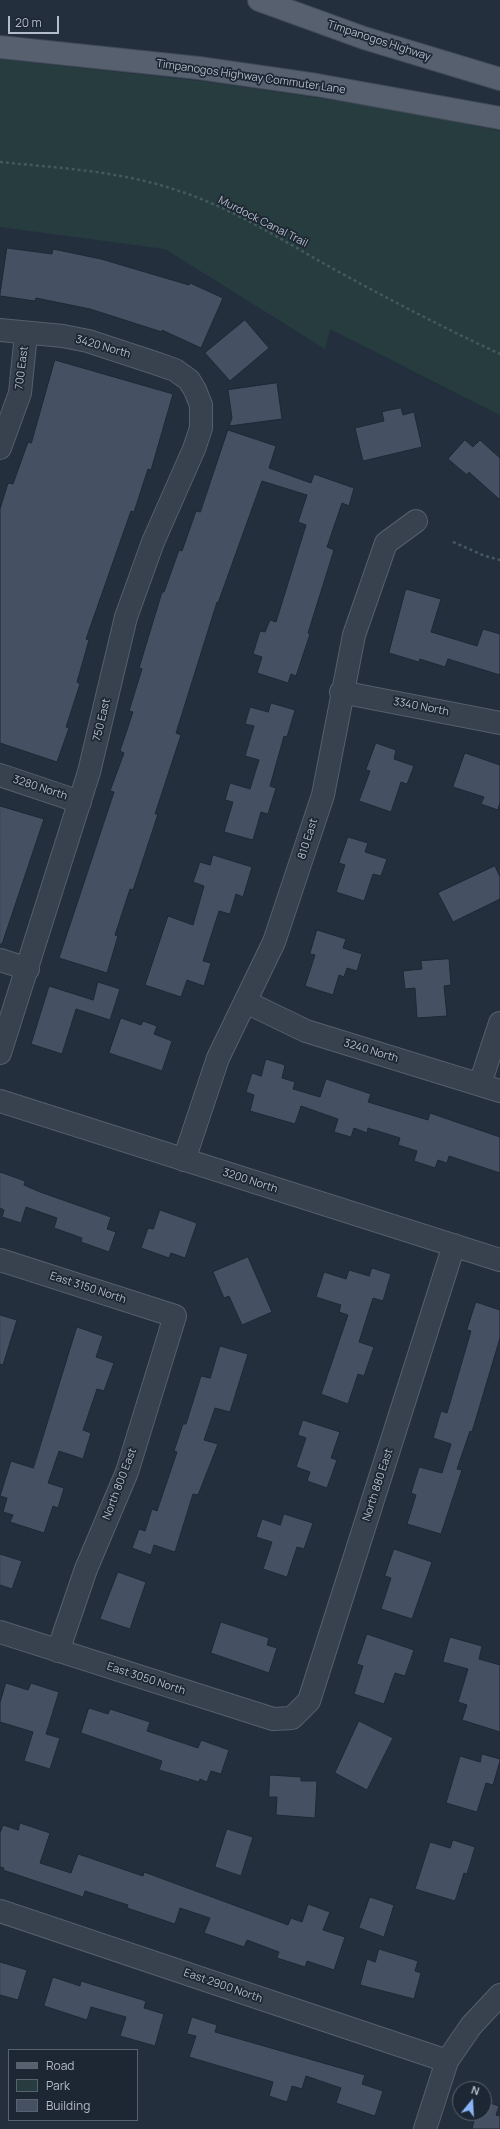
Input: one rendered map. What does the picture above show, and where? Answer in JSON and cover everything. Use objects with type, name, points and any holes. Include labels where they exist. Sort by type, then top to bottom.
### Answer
[{"type":"main road","name":"Timpanogos Highway","points":[[259,0],[364,38],[500,79]]},
{"type":"main road","name":"Timpanogos Highway Commuter Lane","points":[[0,47],[200,68],[301,82],[500,118]]},
{"type":"street","name":"3420 North","points":[[0,330],[26,334],[63,336],[88,341],[175,370],[188,380],[195,390]]},
{"type":"street","name":"700 East","points":[[0,448],[20,393],[26,334]]},
{"type":"street","name":"750 East","points":[[0,1053],[90,772],[124,624],[136,586],[201,428],[201,405],[195,390]]},
{"type":"street","name":"810 East","points":[[184,1160],[218,1058],[274,942],[323,795],[354,635],[386,543],[416,521]]},
{"type":"street","name":"3340 North","points":[[342,692],[500,723]]},
{"type":"street","name":"3280 North","points":[[0,775],[80,802]]},
{"type":"street","points":[[0,960],[28,969]]},
{"type":"street","name":"3240 North","points":[[246,1002],[306,1031],[490,1088]]},
{"type":"street","points":[[490,1088],[500,1023]]},
{"type":"street","name":"3200 North","points":[[0,1101],[500,1260]]},
{"type":"street","name":"North 880 East","points":[[292,1718],[309,1701],[454,1245]]},
{"type":"street","name":"East 3150 North","points":[[0,1260],[175,1316]]},
{"type":"street","name":"North 800 East","points":[[58,1651],[86,1569],[127,1472],[175,1316]]},
{"type":"street","name":"East 3050 North","points":[[0,1632],[272,1719],[292,1718]]},
{"type":"street","name":"East 2900 North","points":[[0,1911],[447,2061]]},
{"type":"street","points":[[425,2129],[447,2061],[471,2026],[500,1995]]},
{"type":"path","name":"Murdock Canal Trail","points":[[0,162],[74,169],[140,180],[181,191],[236,216],[369,288],[500,354]]},
{"type":"path","points":[[453,542],[485,556],[500,560]]},
{"type":"green space","points":[[0,59],[209,82],[393,109],[500,131],[500,415],[330,329],[325,349],[165,249],[0,227]]},
{"type":"building","points":[[7,248],[52,254],[53,249],[101,259],[189,285],[190,283],[223,298],[201,348],[162,330],[162,332],[90,309],[36,298],[35,301],[0,296]]},
{"type":"building","points":[[245,320],[269,348],[230,381],[205,353]]},
{"type":"building","points":[[55,360],[173,394],[151,470],[148,469],[134,512],[131,511],[86,639],[89,640],[77,682],[80,684],[66,727],[69,728],[57,762],[0,743],[0,509],[8,483],[13,484],[28,442],[31,443]]},
{"type":"building","points":[[277,383],[282,419],[229,426],[232,418],[228,390]]},
{"type":"building","points":[[401,408],[403,415],[414,412],[422,447],[363,461],[355,428],[384,421],[382,412]]},
{"type":"building","points":[[228,430],[276,446],[269,468],[311,483],[314,474],[354,488],[349,506],[342,503],[327,547],[334,550],[308,633],[310,634],[296,676],[291,674],[288,683],[257,673],[262,657],[253,654],[260,631],[265,632],[270,620],[276,622],[306,525],[298,522],[307,495],[262,481],[218,603],[217,602],[176,733],[181,735],[155,814],[158,814],[133,890],[130,889],[115,935],[118,936],[107,973],[59,958],[114,792],[110,791],[124,753],[120,751],[133,712],[129,711],[142,669],[139,668],[162,592],[164,592],[179,550],[182,551],[196,511],[200,512]]},
{"type":"building","points":[[465,440],[473,447],[480,440],[500,458],[500,500],[469,472],[467,475],[448,459]]},
{"type":"building","points":[[406,589],[441,599],[431,632],[477,646],[483,629],[500,634],[500,675],[448,659],[445,667],[420,659],[419,662],[389,653]]},
{"type":"building","points":[[271,703],[295,710],[287,737],[284,736],[270,786],[276,788],[268,814],[261,812],[253,840],[224,832],[233,802],[225,800],[230,783],[250,789],[259,760],[245,756],[254,726],[245,724],[250,707],[268,712]]},
{"type":"building","points":[[376,743],[396,750],[394,759],[414,766],[407,784],[401,782],[391,812],[359,801],[370,771],[366,770]]},
{"type":"building","points":[[465,753],[500,765],[500,802],[498,810],[481,804],[484,797],[453,787]]},
{"type":"building","points":[[0,806],[44,819],[2,944],[0,944]]},
{"type":"building","points":[[348,837],[368,843],[365,852],[387,859],[381,876],[373,874],[364,901],[336,892],[345,865],[339,863]]},
{"type":"building","points":[[213,855],[252,867],[243,897],[236,894],[230,914],[219,911],[203,961],[211,963],[204,986],[187,980],[181,997],[145,985],[168,916],[193,925],[204,886],[193,882],[200,862],[210,865]]},
{"type":"building","points":[[495,866],[500,877],[500,899],[453,922],[438,893]]},
{"type":"building","points":[[317,930],[346,939],[343,948],[362,954],[357,971],[347,968],[344,977],[339,975],[333,995],[305,986],[315,955],[310,954]]},
{"type":"building","points":[[449,959],[451,985],[444,986],[447,1016],[417,1018],[415,988],[405,989],[403,971],[422,969],[421,961]]},
{"type":"building","points":[[98,982],[120,989],[110,1020],[76,1009],[62,1054],[31,1044],[49,986],[93,1000]]},
{"type":"building","points":[[121,1018],[141,1025],[143,1021],[157,1026],[154,1034],[172,1041],[162,1071],[109,1053]]},
{"type":"building","points":[[266,1059],[285,1065],[282,1078],[295,1082],[293,1089],[320,1097],[326,1079],[371,1094],[368,1102],[428,1120],[430,1113],[500,1137],[500,1173],[449,1156],[447,1163],[438,1160],[435,1168],[414,1161],[417,1151],[398,1145],[400,1138],[368,1128],[367,1133],[354,1128],[351,1137],[334,1132],[338,1119],[301,1106],[295,1124],[250,1111],[254,1095],[246,1092],[252,1073],[261,1076]]},
{"type":"building","points":[[0,1172],[25,1181],[24,1185],[40,1192],[111,1217],[107,1229],[116,1232],[109,1252],[81,1242],[82,1238],[54,1228],[57,1218],[26,1207],[21,1223],[2,1217],[4,1210],[0,1208]]},
{"type":"building","points":[[160,1210],[197,1223],[185,1258],[171,1253],[169,1258],[141,1248],[148,1228],[153,1229]]},
{"type":"building","points":[[248,1257],[272,1312],[242,1325],[229,1296],[224,1298],[213,1272]]},
{"type":"building","points":[[372,1268],[391,1274],[383,1301],[373,1298],[359,1342],[374,1347],[364,1376],[358,1374],[348,1404],[321,1394],[348,1315],[339,1312],[341,1305],[316,1297],[324,1272],[346,1279],[349,1270],[369,1276]]},
{"type":"building","points":[[476,1302],[500,1310],[500,1338],[472,1432],[470,1431],[457,1469],[462,1470],[441,1534],[407,1524],[416,1495],[411,1493],[419,1467],[442,1473],[451,1444],[433,1438],[441,1411],[447,1413],[471,1331],[467,1330]]},
{"type":"building","points":[[0,1315],[17,1320],[3,1365],[0,1364]]},
{"type":"building","points":[[77,1327],[103,1336],[96,1357],[114,1363],[104,1391],[97,1389],[83,1430],[91,1433],[83,1459],[59,1451],[48,1483],[64,1488],[58,1508],[53,1506],[44,1533],[10,1522],[13,1515],[3,1512],[7,1498],[0,1496],[11,1461],[33,1468]]},
{"type":"building","points":[[220,1346],[248,1354],[230,1412],[215,1408],[204,1440],[218,1444],[198,1495],[193,1494],[175,1552],[154,1545],[151,1555],[132,1548],[139,1529],[145,1531],[152,1509],[157,1511],[177,1452],[174,1451],[183,1424],[186,1424],[201,1376],[210,1378]]},
{"type":"building","points":[[303,1420],[340,1432],[331,1458],[337,1460],[327,1488],[307,1481],[310,1472],[296,1467],[306,1438],[298,1435]]},
{"type":"building","points":[[284,1514],[313,1523],[304,1549],[297,1547],[287,1577],[263,1569],[272,1542],[256,1537],[262,1519],[280,1525]]},
{"type":"building","points":[[394,1549],[432,1562],[412,1619],[381,1609],[391,1578],[385,1576]]},
{"type":"building","points":[[0,1554],[22,1561],[12,1589],[0,1585]]},
{"type":"building","points":[[118,1572],[146,1582],[130,1629],[100,1619]]},
{"type":"building","points":[[221,1622],[269,1638],[267,1645],[277,1648],[269,1673],[211,1653]]},
{"type":"building","points":[[367,1634],[414,1650],[405,1676],[395,1673],[384,1704],[354,1694],[363,1666],[357,1664]]},
{"type":"building","points":[[450,1637],[482,1646],[479,1659],[500,1665],[500,1732],[462,1720],[467,1705],[458,1702],[468,1669],[443,1662]]},
{"type":"building","points":[[6,1683],[28,1690],[31,1683],[59,1692],[46,1734],[60,1738],[50,1769],[24,1761],[33,1732],[0,1722],[0,1703]]},
{"type":"building","points":[[89,1708],[108,1714],[110,1709],[150,1722],[147,1731],[198,1748],[201,1740],[229,1750],[221,1774],[211,1771],[207,1782],[200,1779],[199,1782],[159,1770],[162,1761],[81,1733]]},
{"type":"building","points":[[359,1721],[393,1738],[367,1790],[335,1773]]},
{"type":"building","points":[[482,1754],[500,1759],[500,1761],[493,1785],[486,1783],[477,1812],[446,1803],[460,1756],[480,1762]]},
{"type":"building","points":[[270,1775],[301,1777],[301,1781],[317,1781],[315,1818],[276,1815],[277,1797],[269,1797]]},
{"type":"building","points":[[20,1823],[50,1833],[40,1863],[71,1873],[78,1854],[143,1876],[144,1872],[288,1925],[291,1918],[302,1922],[308,1904],[330,1912],[323,1930],[345,1937],[334,1970],[307,1961],[305,1967],[277,1958],[279,1952],[247,1940],[244,1947],[204,1933],[210,1918],[180,1908],[175,1924],[127,1908],[128,1905],[85,1891],[83,1897],[3,1870],[4,1868],[0,1867],[0,1833],[3,1825],[18,1830]]},
{"type":"building","points":[[227,1829],[253,1837],[241,1876],[215,1867]]},
{"type":"building","points":[[453,1840],[475,1847],[467,1874],[464,1873],[455,1901],[415,1889],[430,1842],[450,1848]]},
{"type":"building","points":[[370,1897],[394,1905],[384,1937],[359,1928]]},
{"type":"building","points":[[379,1949],[418,1961],[415,1971],[421,1973],[414,1999],[360,1985],[367,1959],[375,1962]]},
{"type":"building","points":[[0,1962],[27,1970],[18,2000],[0,1995]]},
{"type":"building","points":[[53,1977],[80,1986],[81,1981],[146,2001],[144,2008],[164,2014],[155,2046],[120,2036],[126,2017],[91,2007],[87,2020],[44,2006]]},
{"type":"building","points":[[192,2017],[217,2025],[215,2032],[365,2075],[362,2084],[383,2091],[375,2116],[336,2103],[341,2088],[306,2076],[302,2089],[292,2086],[287,2102],[269,2096],[273,2082],[189,2057],[196,2036],[187,2034]]},
{"type":"building","points":[[492,2104],[499,2106],[496,2115],[500,2116],[500,2129],[472,2129],[474,2121],[492,2121]]}]
